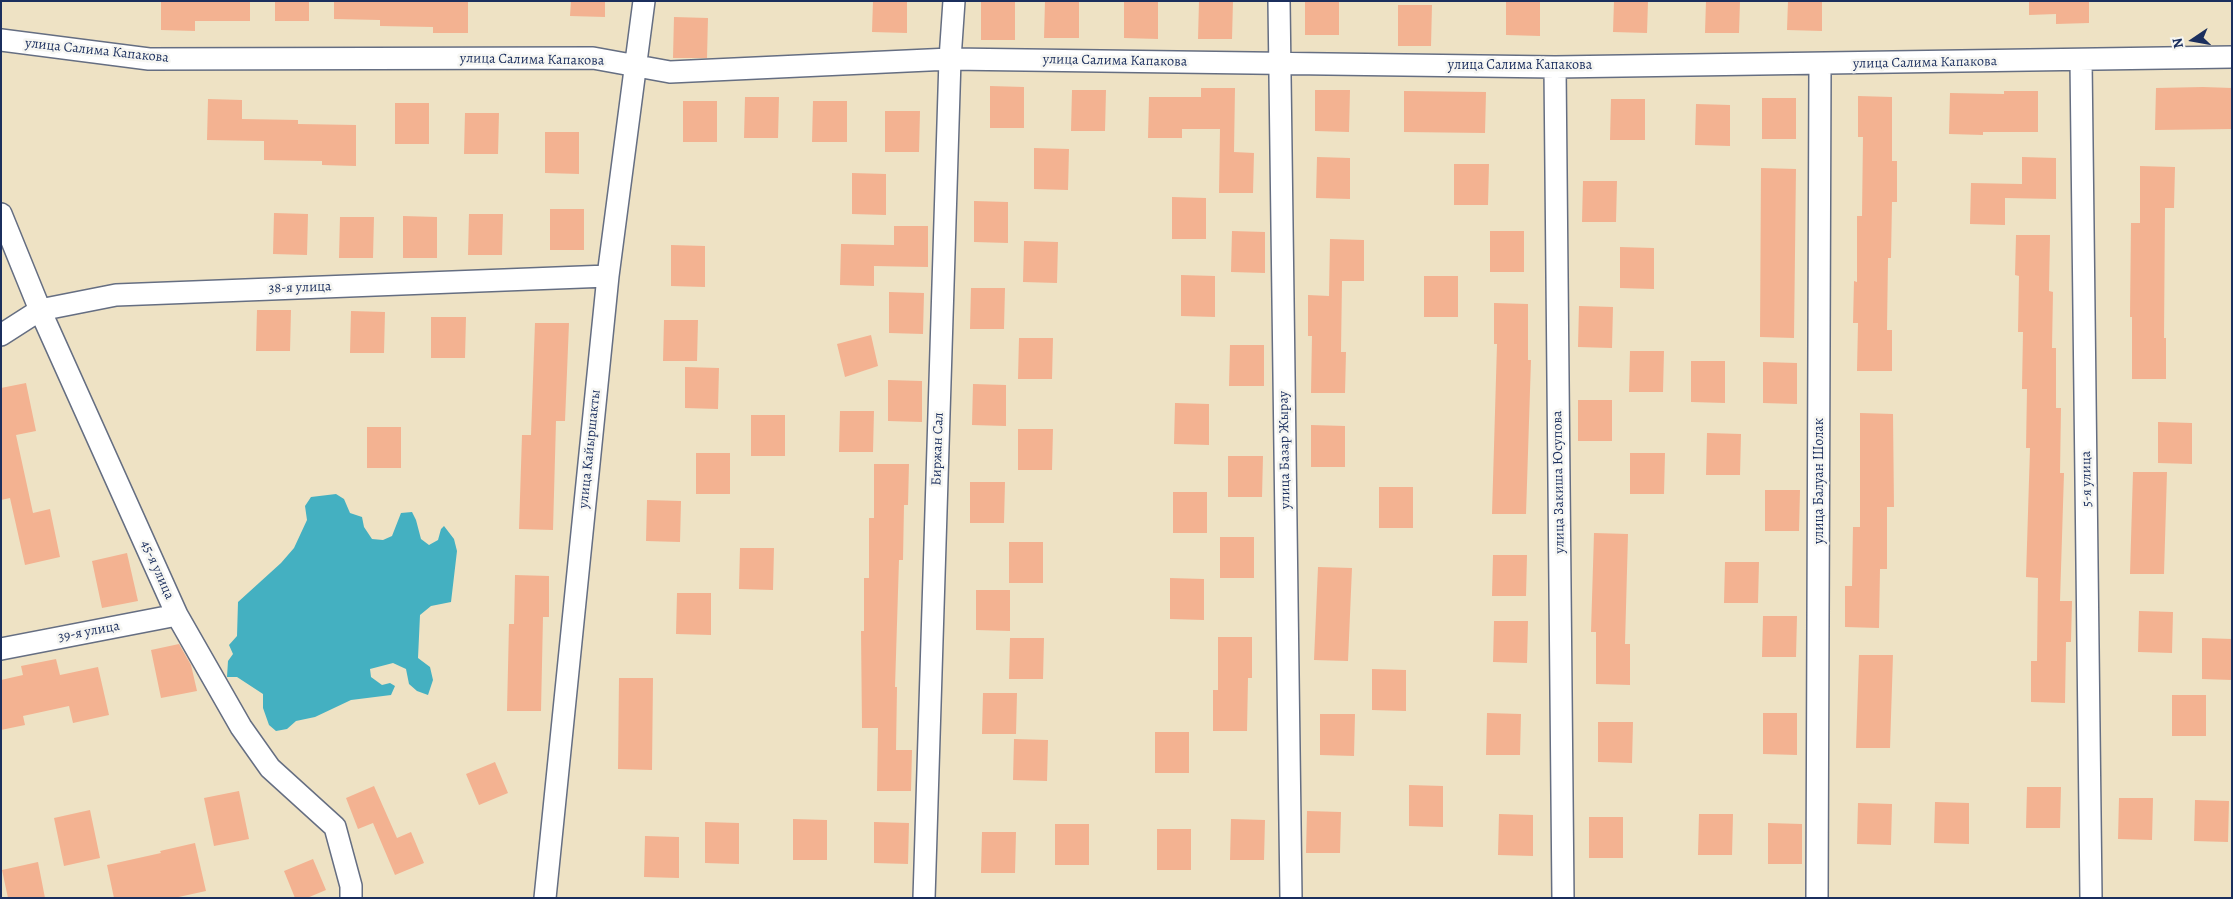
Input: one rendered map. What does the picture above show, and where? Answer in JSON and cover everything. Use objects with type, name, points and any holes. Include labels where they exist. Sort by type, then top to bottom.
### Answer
[{"type":"street","name":"улица Кайыршакты","points":[[545,898],[608,276],[644,1]]},
{"type":"street","name":"Биржан Сал","points":[[924,898],[950,59],[954,1]]},
{"type":"street","name":"улица Базар Жырау","points":[[1279,1],[1291,898]]},
{"type":"street","name":"улица Салима Капакова","points":[[1,40],[149,59],[593,58],[636,64],[670,72],[950,59],[1555,67],[2232,58]]},
{"type":"street","name":"5-я улица","points":[[2081,60],[2091,898]]},
{"type":"street","name":"улица Балуан Шолак","points":[[1817,898],[1820,64]]},
{"type":"street","name":"улица Закиша Юсупова","points":[[1555,67],[1563,898]]},
{"type":"street","name":"45-я улица","points":[[1,214],[40,310],[176,615],[241,726],[270,768],[335,827],[351,886],[351,898]]},
{"type":"street","name":"38-я улица","points":[[1,334],[40,310],[116,295],[608,276]]},
{"type":"street","name":"39-я улица","points":[[1,649],[176,615]]},
{"type":"water","points":[[336,494],[344,499],[350,513],[362,517],[364,527],[372,539],[383,540],[392,536],[401,513],[412,512],[421,539],[429,545],[438,540],[441,529],[444,526],[454,539],[457,551],[451,602],[431,606],[420,615],[418,658],[430,667],[433,680],[428,695],[417,691],[409,684],[406,669],[393,663],[370,669],[371,677],[382,685],[390,683],[395,686],[391,695],[351,700],[315,717],[296,721],[287,729],[276,731],[269,725],[263,708],[263,694],[237,677],[227,677],[228,661],[233,654],[229,645],[237,636],[238,602],[281,563],[294,548],[307,520],[305,506],[311,497]]},
{"type":"building","points":[[161,1],[250,1],[250,21],[195,21],[195,31],[161,30]]},
{"type":"building","points":[[275,1],[309,1],[309,21],[275,21]]},
{"type":"building","points":[[334,1],[468,1],[468,33],[433,33],[433,27],[380,26],[380,20],[334,19]]},
{"type":"building","points":[[571,1],[605,1],[605,17],[570,16]]},
{"type":"building","points":[[873,1],[907,1],[907,33],[872,32]]},
{"type":"building","points":[[981,1],[1015,1],[1015,40],[981,40]]},
{"type":"building","points":[[1045,1],[1079,1],[1079,38],[1044,38]]},
{"type":"building","points":[[1124,1],[1158,1],[1158,39],[1124,38]]},
{"type":"building","points":[[1199,1],[1233,1],[1232,39],[1198,39]]},
{"type":"building","points":[[1305,1],[1339,1],[1339,35],[1305,35]]},
{"type":"building","points":[[1506,1],[1540,1],[1540,36],[1506,35]]},
{"type":"building","points":[[1614,1],[1648,1],[1647,33],[1613,32]]},
{"type":"building","points":[[1706,1],[1740,1],[1739,33],[1705,33]]},
{"type":"building","points":[[1788,1],[1822,1],[1822,31],[1787,30]]},
{"type":"building","points":[[2029,1],[2089,1],[2089,23],[2056,24],[2056,14],[2029,15]]},
{"type":"building","points":[[1398,5],[1432,5],[1431,46],[1398,46]]},
{"type":"building","points":[[674,17],[708,18],[707,58],[673,58]]},
{"type":"building","points":[[990,86],[1024,87],[1024,128],[990,128]]},
{"type":"building","points":[[1201,88],[1235,88],[1234,152],[1254,153],[1253,193],[1219,193],[1220,129],[1182,129],[1182,138],[1148,138],[1149,97],[1201,97]]},
{"type":"building","points":[[2156,88],[2232,88],[2232,129],[2155,130]]},
{"type":"building","points":[[1072,90],[1106,90],[1105,131],[1071,131]]},
{"type":"building","points":[[1315,90],[1350,90],[1349,132],[1315,131]]},
{"type":"building","points":[[1404,91],[1486,92],[1485,133],[1404,132]]},
{"type":"building","points":[[2004,91],[2038,91],[2038,132],[1983,132],[1983,135],[1949,134],[1950,93],[2004,94]]},
{"type":"building","points":[[1858,96],[1892,97],[1892,161],[1897,161],[1897,202],[1892,202],[1891,258],[1888,258],[1887,330],[1892,330],[1892,371],[1857,371],[1858,323],[1853,323],[1854,281],[1857,282],[1857,216],[1862,216],[1863,137],[1858,137]]},
{"type":"building","points":[[745,97],[779,97],[778,138],[744,138]]},
{"type":"building","points":[[1762,98],[1796,98],[1796,139],[1762,139]]},
{"type":"building","points":[[208,99],[242,100],[242,119],[298,120],[298,124],[356,125],[356,166],[322,165],[322,161],[264,160],[264,141],[207,140]]},
{"type":"building","points":[[1611,99],[1645,99],[1645,140],[1610,140]]},
{"type":"building","points":[[683,101],[717,101],[717,142],[683,142]]},
{"type":"building","points":[[813,101],[847,101],[847,142],[812,142]]},
{"type":"building","points":[[395,103],[429,103],[429,144],[395,144]]},
{"type":"building","points":[[1696,104],[1730,105],[1730,146],[1695,145]]},
{"type":"building","points":[[885,111],[920,111],[919,152],[885,152]]},
{"type":"building","points":[[465,113],[499,113],[498,154],[464,154]]},
{"type":"building","points":[[545,132],[579,132],[579,174],[545,173]]},
{"type":"building","points":[[1034,148],[1069,149],[1068,190],[1034,189]]},
{"type":"building","points":[[1317,157],[1350,158],[1350,199],[1316,198]]},
{"type":"building","points":[[2022,157],[2056,158],[2056,199],[2005,198],[2005,225],[1970,224],[1971,183],[2022,184]]},
{"type":"building","points":[[1454,164],[1489,164],[1488,205],[1454,205]]},
{"type":"building","points":[[2140,166],[2175,167],[2174,208],[2165,208],[2164,338],[2166,338],[2166,379],[2132,379],[2132,317],[2130,317],[2131,223],[2140,223]]},
{"type":"building","points":[[1761,168],[1796,169],[1794,338],[1760,337]]},
{"type":"building","points":[[852,173],[886,174],[886,215],[852,214]]},
{"type":"building","points":[[1583,181],[1617,181],[1616,222],[1582,222]]},
{"type":"building","points":[[1172,197],[1206,198],[1206,239],[1172,239]]},
{"type":"building","points":[[974,201],[1008,202],[1008,243],[974,242]]},
{"type":"building","points":[[550,209],[584,209],[584,250],[550,250]]},
{"type":"building","points":[[274,213],[308,214],[307,255],[273,254]]},
{"type":"building","points":[[469,214],[503,214],[502,255],[468,255]]},
{"type":"building","points":[[403,216],[437,217],[437,258],[403,258]]},
{"type":"building","points":[[340,217],[374,217],[373,258],[339,258]]},
{"type":"building","points":[[894,226],[928,226],[928,267],[874,266],[874,286],[840,285],[841,244],[894,245]]},
{"type":"building","points":[[1232,231],[1265,232],[1265,273],[1231,272]]},
{"type":"building","points":[[1490,231],[1524,231],[1524,272],[1490,272]]},
{"type":"building","points":[[2016,235],[2050,235],[2049,291],[2053,292],[2052,348],[2056,348],[2056,408],[2061,408],[2060,473],[2064,473],[2060,601],[2072,601],[2071,642],[2066,642],[2065,703],[2031,702],[2031,661],[2037,661],[2038,578],[2026,577],[2030,448],[2026,448],[2027,389],[2022,389],[2023,332],[2018,332],[2019,276],[2015,275]]},
{"type":"building","points":[[1330,239],[1364,240],[1364,281],[1342,281],[1341,352],[1346,352],[1345,393],[1311,393],[1312,336],[1308,336],[1308,295],[1329,296]]},
{"type":"building","points":[[1024,241],[1058,242],[1057,283],[1023,282]]},
{"type":"building","points":[[671,245],[705,246],[705,287],[671,286]]},
{"type":"building","points":[[1620,247],[1654,248],[1654,289],[1620,288]]},
{"type":"building","points":[[1181,275],[1215,276],[1215,317],[1181,316]]},
{"type":"building","points":[[1424,276],[1458,276],[1458,317],[1424,317]]},
{"type":"building","points":[[971,288],[1005,288],[1004,329],[970,329]]},
{"type":"building","points":[[889,292],[924,293],[923,334],[889,333]]},
{"type":"building","points":[[1494,303],[1528,304],[1528,360],[1531,360],[1526,514],[1492,514],[1497,344],[1494,344]]},
{"type":"building","points":[[1579,306],[1613,307],[1612,348],[1578,347]]},
{"type":"building","points":[[257,310],[291,310],[290,351],[256,351]]},
{"type":"building","points":[[351,311],[385,312],[384,353],[350,353]]},
{"type":"building","points":[[431,317],[466,317],[465,358],[431,358]]},
{"type":"building","points":[[664,320],[698,320],[697,361],[663,361]]},
{"type":"building","points":[[535,323],[569,323],[565,421],[556,421],[553,530],[519,529],[522,435],[531,435]]},
{"type":"building","points":[[871,335],[878,366],[845,377],[837,344]]},
{"type":"building","points":[[1019,338],[1053,338],[1052,379],[1018,379]]},
{"type":"building","points":[[1230,345],[1264,345],[1264,386],[1229,386]]},
{"type":"building","points":[[1630,351],[1664,351],[1663,392],[1629,392]]},
{"type":"building","points":[[1691,361],[1725,361],[1725,403],[1691,402]]},
{"type":"building","points":[[1763,362],[1797,363],[1797,404],[1763,403]]},
{"type":"building","points":[[685,367],[719,368],[718,409],[685,408]]},
{"type":"building","points":[[888,380],[922,381],[922,422],[888,421]]},
{"type":"building","points":[[26,383],[36,431],[16,435],[33,513],[50,509],[60,557],[25,565],[10,498],[1,500],[1,388]]},
{"type":"building","points":[[973,384],[1006,385],[1006,426],[972,425]]},
{"type":"building","points":[[1578,400],[1612,400],[1612,441],[1578,441]]},
{"type":"building","points":[[1175,403],[1209,404],[1209,445],[1174,444]]},
{"type":"building","points":[[840,411],[874,411],[873,452],[839,452]]},
{"type":"building","points":[[1860,413],[1893,414],[1894,507],[1887,507],[1887,569],[1880,569],[1879,628],[1845,627],[1845,586],[1852,586],[1853,527],[1860,527]]},
{"type":"building","points":[[751,415],[785,415],[785,456],[751,456]]},
{"type":"building","points":[[2158,422],[2192,423],[2192,464],[2158,463]]},
{"type":"building","points":[[1311,425],[1345,426],[1345,467],[1311,467]]},
{"type":"building","points":[[367,427],[401,427],[401,468],[367,468]]},
{"type":"building","points":[[1018,429],[1053,429],[1052,470],[1018,470]]},
{"type":"building","points":[[1707,433],[1741,434],[1740,475],[1706,475]]},
{"type":"building","points":[[696,453],[730,453],[730,494],[696,494]]},
{"type":"building","points":[[1630,453],[1665,453],[1664,494],[1630,494]]},
{"type":"building","points":[[1228,456],[1263,456],[1262,497],[1228,497]]},
{"type":"building","points":[[874,464],[909,464],[908,505],[904,505],[903,560],[899,560],[895,687],[897,687],[896,750],[912,750],[911,791],[877,791],[878,728],[862,728],[861,631],[864,631],[864,578],[869,578],[869,518],[874,518]]},
{"type":"building","points":[[2133,472],[2167,472],[2164,574],[2130,574]]},
{"type":"building","points":[[970,482],[1005,482],[1004,523],[970,523]]},
{"type":"building","points":[[1379,487],[1413,487],[1413,528],[1379,528]]},
{"type":"building","points":[[1765,490],[1800,490],[1799,531],[1765,531]]},
{"type":"building","points":[[1173,492],[1207,492],[1207,533],[1173,533]]},
{"type":"building","points":[[647,500],[681,501],[680,542],[646,541]]},
{"type":"building","points":[[1594,533],[1628,534],[1625,644],[1630,644],[1630,685],[1596,684],[1596,632],[1591,632]]},
{"type":"building","points":[[1220,537],[1254,537],[1254,578],[1220,578]]},
{"type":"building","points":[[1009,542],[1043,542],[1043,583],[1009,583]]},
{"type":"building","points":[[740,548],[774,548],[773,590],[739,589]]},
{"type":"building","points":[[127,553],[138,601],[102,608],[92,561]]},
{"type":"building","points":[[1493,555],[1527,555],[1526,596],[1492,596]]},
{"type":"building","points":[[1725,562],[1759,562],[1758,603],[1724,603]]},
{"type":"building","points":[[1318,567],[1352,568],[1348,661],[1314,660]]},
{"type":"building","points":[[515,575],[549,576],[549,617],[543,617],[541,711],[507,711],[509,624],[514,624]]},
{"type":"building","points":[[1170,578],[1204,579],[1204,620],[1170,619]]},
{"type":"building","points":[[976,590],[1010,590],[1010,631],[976,630]]},
{"type":"building","points":[[677,593],[711,593],[711,635],[676,634]]},
{"type":"building","points":[[2139,611],[2173,612],[2172,653],[2138,652]]},
{"type":"building","points":[[1763,616],[1797,616],[1796,657],[1762,657]]},
{"type":"building","points":[[1494,621],[1528,621],[1527,663],[1493,662]]},
{"type":"building","points":[[1218,637],[1252,637],[1252,678],[1248,678],[1247,731],[1213,731],[1213,690],[1218,690]]},
{"type":"building","points":[[1010,638],[1044,638],[1043,679],[1009,679]]},
{"type":"building","points":[[2202,638],[2232,639],[2232,680],[2202,679]]},
{"type":"building","points":[[179,644],[191,665],[197,691],[161,698],[151,650]]},
{"type":"building","points":[[1859,655],[1893,655],[1890,748],[1856,748]]},
{"type":"building","points":[[56,659],[60,675],[98,667],[109,715],[73,723],[69,706],[23,716],[25,725],[1,730],[1,680],[23,675],[21,666]]},
{"type":"building","points":[[1372,669],[1406,670],[1406,711],[1372,710]]},
{"type":"building","points":[[619,678],[653,678],[652,770],[618,769]]},
{"type":"building","points":[[983,693],[1017,693],[1016,734],[982,734]]},
{"type":"building","points":[[2172,695],[2206,695],[2206,736],[2172,736]]},
{"type":"building","points":[[1487,713],[1521,714],[1520,755],[1486,755]]},
{"type":"building","points":[[1763,713],[1797,713],[1797,755],[1763,754]]},
{"type":"building","points":[[1320,714],[1355,714],[1354,756],[1320,755]]},
{"type":"building","points":[[1598,722],[1633,722],[1632,763],[1598,762]]},
{"type":"building","points":[[1155,732],[1189,732],[1189,773],[1155,773]]},
{"type":"building","points":[[1014,739],[1048,740],[1047,781],[1013,780]]},
{"type":"building","points":[[495,762],[508,793],[479,805],[466,774]]},
{"type":"building","points":[[1409,785],[1443,786],[1443,827],[1409,826]]},
{"type":"building","points":[[374,786],[397,838],[411,832],[424,863],[395,875],[373,823],[358,829],[346,798]]},
{"type":"building","points":[[2027,787],[2061,787],[2060,828],[2026,828]]},
{"type":"building","points":[[239,791],[249,839],[214,846],[204,798]]},
{"type":"building","points":[[2119,798],[2153,798],[2152,840],[2118,839]]},
{"type":"building","points":[[2195,800],[2229,801],[2228,842],[2194,841]]},
{"type":"building","points":[[1935,802],[1969,803],[1969,844],[1934,843]]},
{"type":"building","points":[[1858,803],[1892,804],[1891,845],[1857,844]]},
{"type":"building","points":[[90,810],[100,858],[64,866],[54,818]]},
{"type":"building","points":[[1307,811],[1341,812],[1340,853],[1306,853]]},
{"type":"building","points":[[1499,814],[1533,815],[1533,856],[1498,855]]},
{"type":"building","points":[[1699,814],[1733,814],[1732,855],[1698,855]]},
{"type":"building","points":[[1589,817],[1623,817],[1623,858],[1589,858]]},
{"type":"building","points":[[793,819],[827,820],[827,860],[793,860]]},
{"type":"building","points":[[1231,819],[1265,820],[1264,860],[1230,860]]},
{"type":"building","points":[[705,822],[739,823],[739,864],[705,863]]},
{"type":"building","points":[[874,822],[909,823],[908,864],[874,863]]},
{"type":"building","points":[[1768,823],[1802,824],[1802,864],[1768,864]]},
{"type":"building","points":[[1055,824],[1089,824],[1089,865],[1055,865]]},
{"type":"building","points":[[1157,829],[1191,829],[1191,870],[1157,870]]},
{"type":"building","points":[[982,832],[1016,832],[1015,873],[981,873]]},
{"type":"building","points":[[645,836],[679,837],[679,878],[644,877]]},
{"type":"building","points":[[195,843],[206,891],[174,898],[114,898],[107,865]]},
{"type":"building","points":[[313,859],[326,890],[307,898],[295,898],[284,871]]},
{"type":"building","points":[[38,862],[45,898],[8,898],[2,870]]}]
